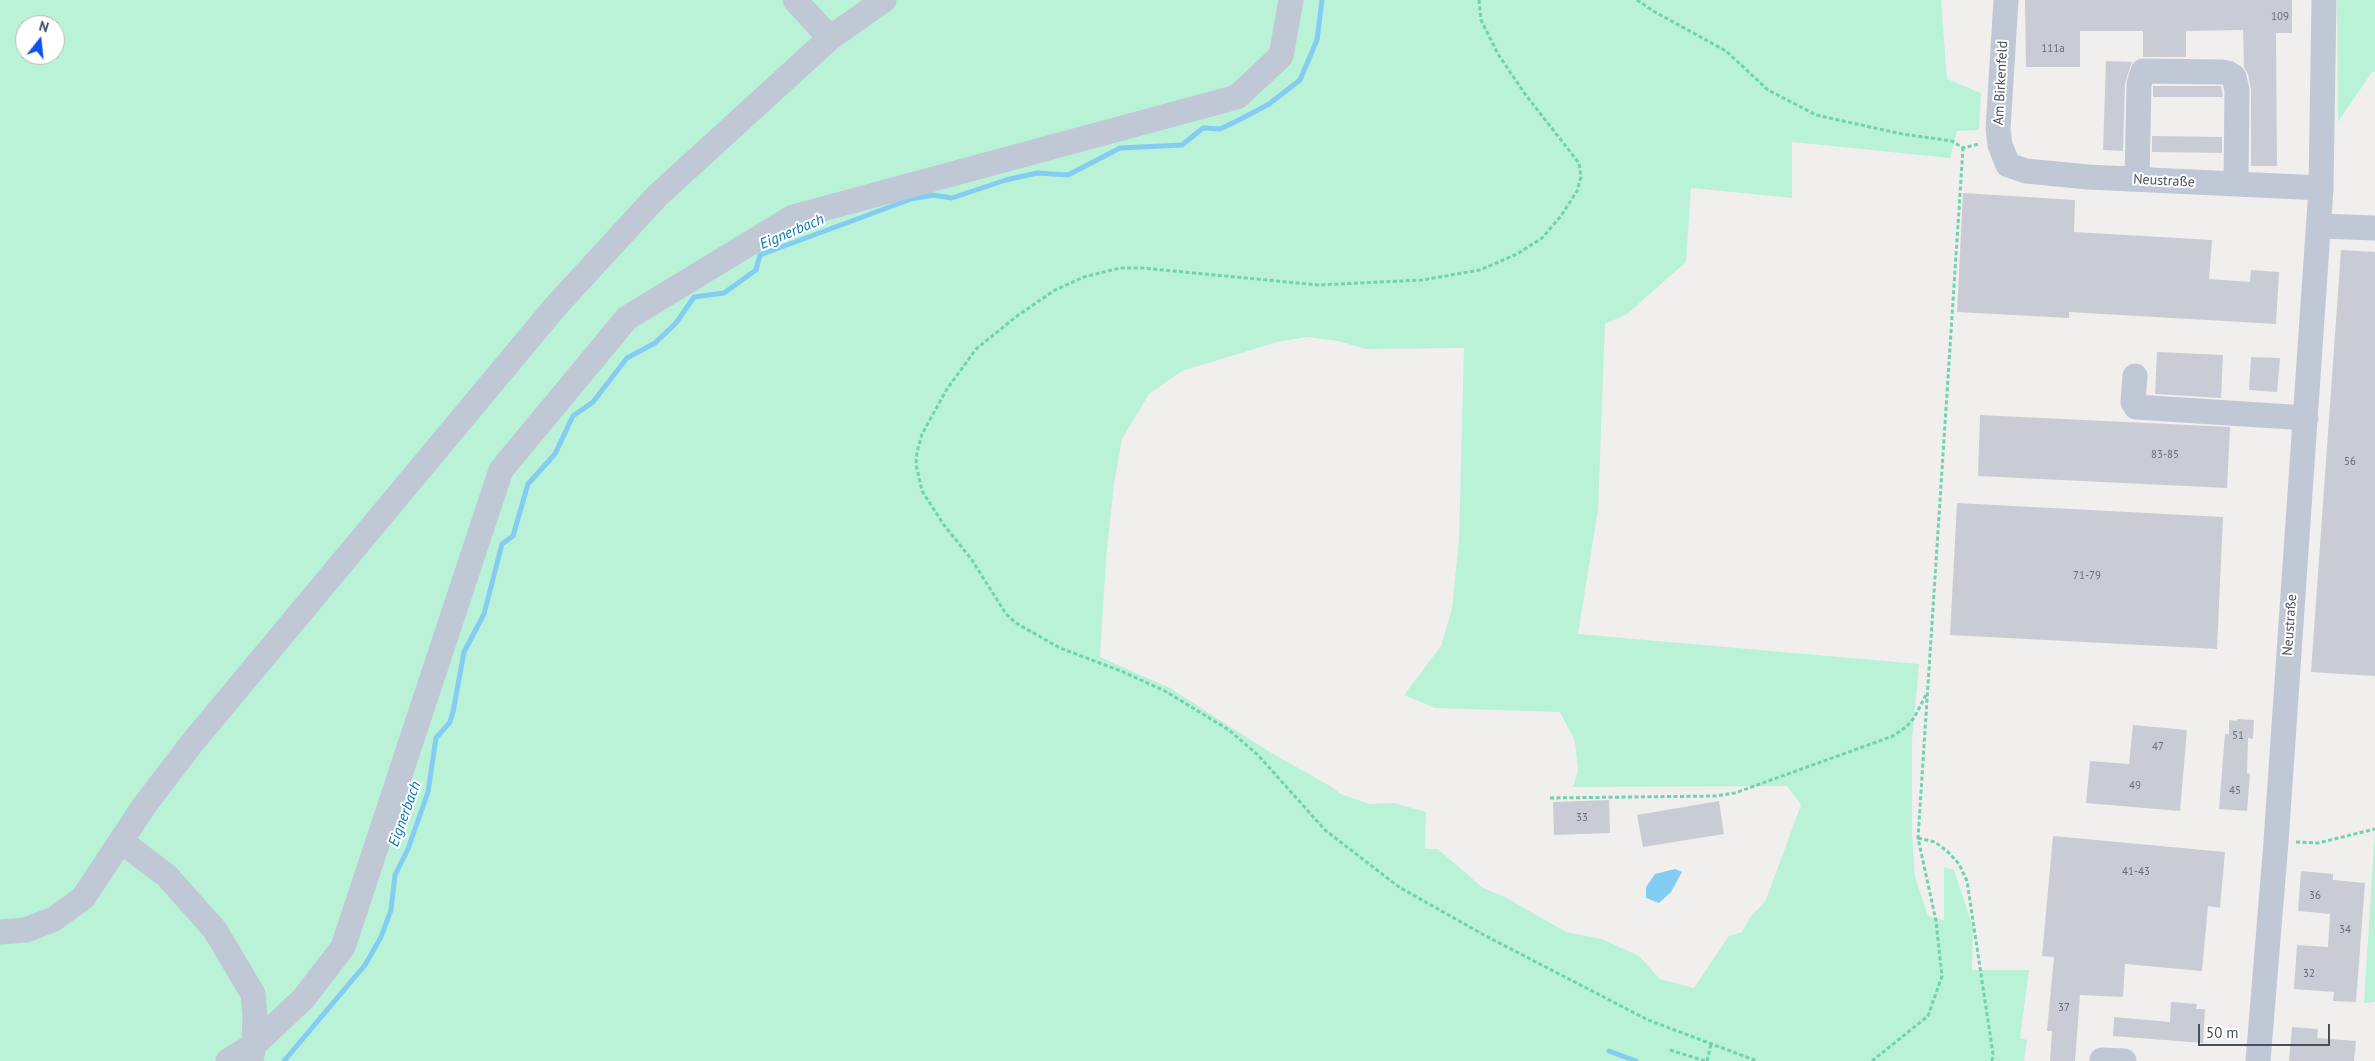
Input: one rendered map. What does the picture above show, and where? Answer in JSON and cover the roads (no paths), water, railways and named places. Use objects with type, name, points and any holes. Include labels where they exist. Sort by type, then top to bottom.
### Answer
[{"type":"street","points":[[795,0],[830,38]]},
{"type":"street","points":[[0,932],[26,930],[47,922],[83,898],[122,842],[144,806],[192,743],[555,307],[657,196],[830,38],[884,0]]},
{"type":"street","points":[[228,1061],[252,1053],[304,998],[343,947],[501,470],[627,318],[793,217],[1237,97],[1281,56],[1291,0]]},
{"type":"street","name":"Am Birkenfeld","points":[[2006,0],[1998,129],[2000,145],[2008,165]]},
{"type":"street","name":"Neustraße","points":[[2258,1061],[2276,842],[2319,226],[2324,0]]},
{"type":"street","points":[[2137,179],[2140,84],[2143,71],[2222,72],[2234,77],[2237,90],[2236,184]]},
{"type":"street","name":"Neustraße","points":[[2008,165],[2026,171],[2137,179],[2321,188]]},
{"type":"street","points":[[2319,226],[2375,228]]},
{"type":"street","points":[[2135,376],[2133,402],[2136,407],[2306,418]]},
{"type":"street","points":[[122,842],[167,876],[215,930],[233,958],[253,994],[256,1016],[252,1053]]},
{"type":"water","points":[[1675,869],[1682,872],[1671,892],[1659,903],[1646,898],[1646,887],[1655,874]]},
{"type":"waterway","name":"Eignerbach","points":[[284,1061],[365,965],[381,937],[391,910],[395,875],[408,849],[428,792],[436,738],[450,722],[464,652],[484,614],[502,544],[513,536],[528,484],[555,454],[573,416],[593,402],[627,358],[655,343],[676,323],[694,297],[724,293],[756,270],[760,255],[911,199],[933,195],[952,198],[1006,180],[1037,173],[1068,175],[1120,148],[1182,145],[1203,128],[1220,129],[1241,119],[1269,104],[1300,80],[1317,40],[1322,0]]},
{"type":"waterway","points":[[1609,1051],[1636,1061]]}]
